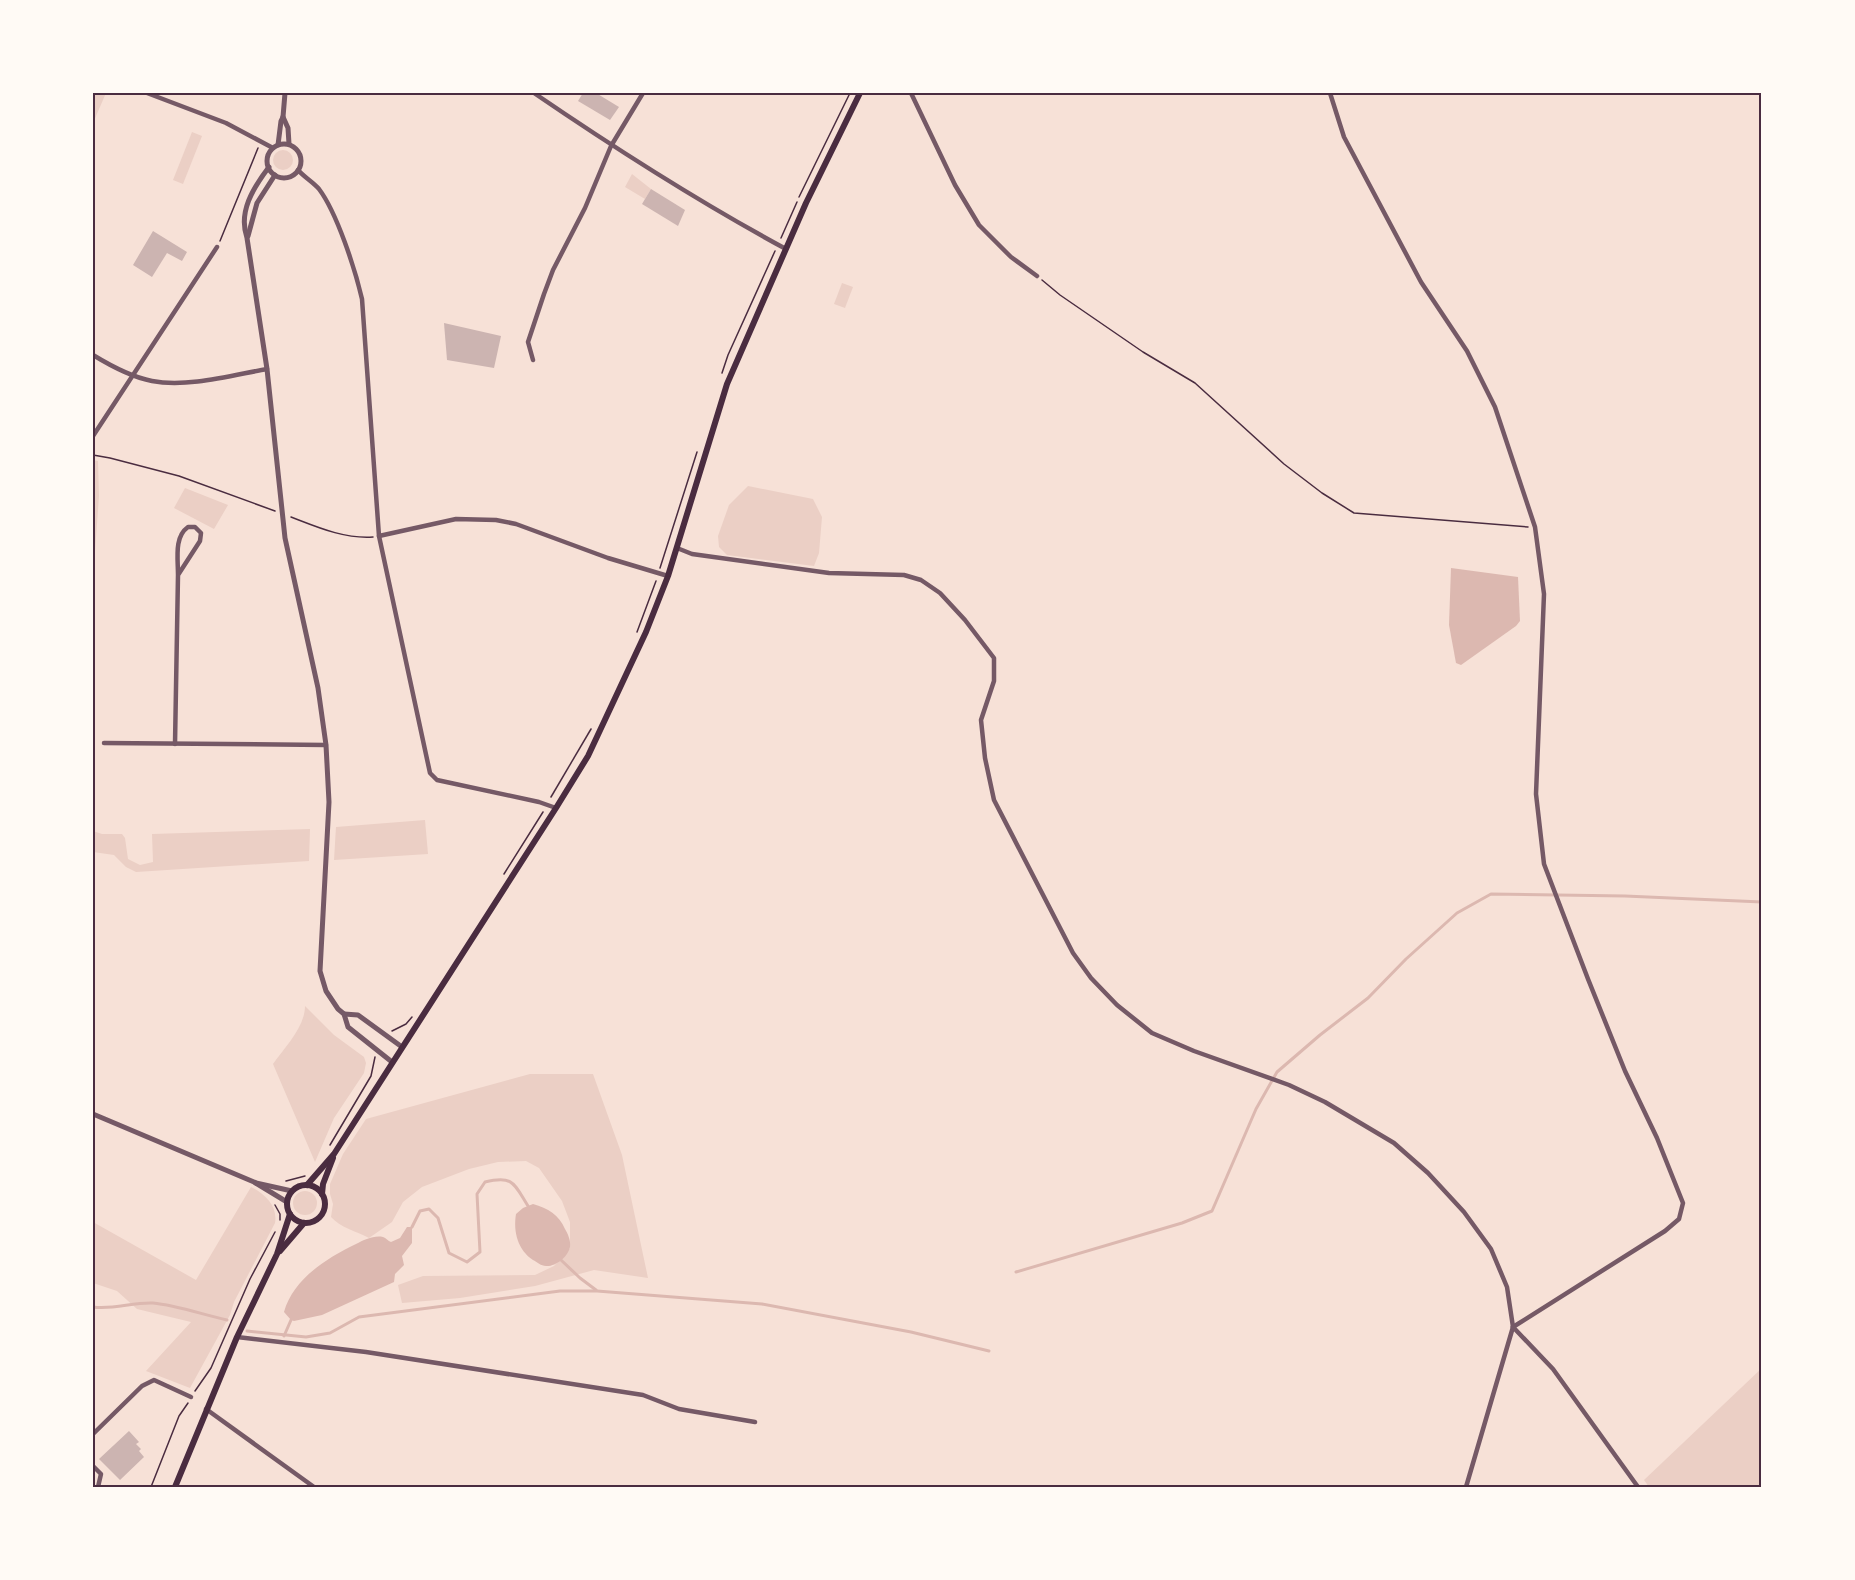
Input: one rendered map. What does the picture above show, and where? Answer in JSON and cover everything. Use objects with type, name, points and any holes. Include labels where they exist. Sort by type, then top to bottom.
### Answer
[{"type":"main road","points":[[307,1185],[334,1154],[588,756],[646,632],[668,576],[727,384],[832,148],[860,93]]},
{"type":"main road","points":[[322,1194],[314,1187],[307,1185],[297,1187],[292,1191],[287,1202],[290,1214],[296,1220],[304,1223],[314,1221],[322,1214],[325,1204],[322,1194],[323,1184],[334,1154]]},
{"type":"main road","points":[[175,1487],[237,1336],[277,1254],[290,1214]]},
{"type":"main road","points":[[277,1254],[304,1223]]},
{"type":"street","points":[[147,93],[225,123],[275,147],[289,144],[297,150],[301,164],[298,170],[289,177],[275,175],[268,167],[267,157],[275,147],[283,117],[285,93]]},
{"type":"street","points":[[534,93],[611,146],[690,195],[786,249]]},
{"type":"street","points":[[533,360],[528,342],[553,270],[585,208],[611,146],[643,93]]},
{"type":"street","points":[[911,93],[955,185],[979,225],[1011,257],[1037,276]]},
{"type":"street","points":[[1330,93],[1344,137],[1421,282],[1467,351],[1495,407],[1535,527],[1544,594],[1536,794],[1544,864],[1625,1071],[1657,1138],[1683,1203],[1679,1219],[1665,1232],[1513,1327]]},
{"type":"street","points":[[283,117],[288,128],[289,144]]},
{"type":"street","points":[[268,167],[252,192],[243,225],[247,238],[267,369],[285,538],[320,698],[326,746],[329,802],[320,971],[330,999],[344,1014],[348,1027],[392,1062]]},
{"type":"street","points":[[298,170],[319,189],[328,206],[360,289],[380,536],[430,773],[437,780],[548,804],[556,808]]},
{"type":"street","points":[[247,238],[257,203],[275,175]]},
{"type":"street","points":[[93,436],[217,248]]},
{"type":"street","points":[[93,355],[152,381],[178,383],[267,369]]},
{"type":"street","points":[[380,536],[456,519],[496,520],[516,524],[608,558],[668,576]]},
{"type":"street","points":[[175,744],[178,538],[181,531],[188,527],[195,527],[201,533],[200,541],[178,574]]},
{"type":"street","points":[[676,548],[692,554],[829,573],[904,574],[921,580],[940,593],[971,627],[994,658],[994,681],[981,720],[985,758],[994,800],[1079,963],[1117,1005],[1152,1033],[1194,1051],[1276,1080],[1325,1102],[1394,1143],[1428,1173],[1464,1212],[1491,1250],[1507,1287],[1513,1327],[1466,1487]]},
{"type":"street","points":[[104,743],[326,746]]},
{"type":"street","points":[[344,1014],[358,1015],[402,1047]]},
{"type":"street","points":[[93,1114],[254,1182],[287,1202]]},
{"type":"street","points":[[254,1182],[292,1191]]},
{"type":"street","points":[[1513,1327],[1553,1369],[1638,1487]]},
{"type":"street","points":[[237,1336],[366,1352],[643,1395],[679,1408],[754,1422]]},
{"type":"street","points":[[93,1434],[142,1386],[154,1380],[191,1397]]},
{"type":"street","points":[[206,1408],[314,1487]]},
{"type":"street","points":[[93,1466],[101,1474],[98,1487]]},
{"type":"path","points":[[778,245],[850,93]]},
{"type":"path","points":[[217,248],[261,141]]},
{"type":"path","points":[[1037,276],[1060,295],[1195,383],[1284,464],[1322,493],[1354,513],[1535,527]]},
{"type":"path","points":[[93,455],[179,476],[336,533],[358,538],[380,536]]},
{"type":"path","points":[[637,631],[658,573]]},
{"type":"path","points":[[499,882],[548,804],[593,725]]},
{"type":"path","points":[[388,1037],[393,1030],[406,1024],[416,1012]]},
{"type":"path","points":[[329,1145],[371,1076],[379,1052]]},
{"type":"path","points":[[278,1187],[284,1182],[310,1174]]},
{"type":"path","points":[[152,1487],[179,1416],[211,1368],[250,1279],[279,1225],[280,1214],[275,1206],[274,1195]]},
{"type":"shaded area","points":[[93,93],[106,93],[93,123]]},
{"type":"shaded area","points":[[192,132],[202,136],[183,184],[173,180]]},
{"type":"shaded area","points":[[283,150],[290,153],[293,160],[290,167],[283,170],[276,167],[273,160],[276,153]]},
{"type":"shaded area","points":[[632,174],[651,189],[645,199],[625,187]]},
{"type":"shaded area","points":[[842,283],[853,287],[845,308],[834,304]]},
{"type":"shaded area","points":[[93,460],[98,461],[99,496],[93,579]]},
{"type":"shaded area","points":[[748,486],[813,499],[822,517],[819,553],[814,566],[727,555],[719,547],[718,536],[729,505]]},
{"type":"shaded area","points":[[185,488],[228,505],[214,529],[174,508]]},
{"type":"shaded area","points":[[1451,568],[1518,577],[1520,621],[1461,665],[1456,663],[1449,625]]},
{"type":"shaded area","points":[[425,820],[428,854],[334,860],[336,827]]},
{"type":"shaded area","points":[[310,829],[309,861],[136,872],[126,867],[114,855],[93,852],[93,831],[102,834],[122,834],[125,838],[128,859],[140,865],[153,862],[152,834]]},
{"type":"shaded area","points":[[305,1006],[334,1035],[364,1057],[366,1063],[364,1073],[334,1118],[315,1162],[273,1064],[302,1022]]},
{"type":"shaded area","points":[[530,1074],[593,1074],[622,1155],[648,1278],[594,1270],[535,1286],[460,1298],[402,1303],[398,1285],[423,1276],[535,1275],[554,1266],[570,1248],[570,1222],[562,1201],[539,1168],[526,1161],[498,1162],[469,1169],[422,1187],[403,1202],[392,1222],[369,1238],[344,1227],[331,1217],[333,1204],[330,1184],[343,1154],[366,1119]]},
{"type":"shaded area","points":[[251,1187],[269,1201],[274,1211],[275,1223],[234,1302],[230,1315],[190,1388],[146,1371],[191,1322],[137,1309],[117,1291],[93,1283],[93,1222],[196,1280]]},
{"type":"shaded area","points":[[305,1191],[310,1192],[316,1198],[316,1208],[310,1214],[305,1215],[300,1214],[294,1208],[293,1203],[294,1198],[300,1192]]},
{"type":"shaded area","points":[[533,1204],[556,1216],[563,1224],[569,1238],[569,1251],[564,1258],[550,1266],[541,1265],[528,1256],[518,1240],[515,1227],[516,1214]]},
{"type":"shaded area","points":[[407,1227],[412,1227],[412,1243],[402,1256],[404,1265],[395,1274],[394,1282],[322,1315],[294,1321],[284,1312],[295,1289],[323,1263],[369,1238],[383,1237],[391,1242],[400,1238]]},
{"type":"shaded area","points":[[1762,1368],[1762,1487],[1649,1487],[1644,1480]]},
{"type":"building","points":[[583,93],[596,93],[619,107],[610,120],[578,101]]},
{"type":"building","points":[[651,189],[685,210],[678,226],[642,204]]},
{"type":"building","points":[[153,231],[187,252],[182,261],[167,253],[152,277],[133,265]]},
{"type":"building","points":[[444,323],[501,336],[494,368],[447,360]]},
{"type":"building","points":[[129,1431],[139,1442],[136,1444],[144,1457],[120,1480],[99,1459]]},
{"type":"waterway","points":[[1016,1272],[1182,1223],[1212,1211],[1256,1109],[1277,1072],[1368,998],[1406,959],[1457,913],[1491,894],[1625,896],[1762,902]]},
{"type":"waterway","points":[[412,1227],[420,1211],[429,1209],[438,1218],[449,1253],[467,1262],[480,1252],[477,1194],[485,1182],[502,1180],[512,1183],[528,1206]]},
{"type":"waterway","points":[[561,1260],[596,1290]]},
{"type":"waterway","points":[[247,1331],[306,1337],[330,1333],[359,1317],[560,1291],[597,1291],[762,1304],[911,1332],[989,1351]]},
{"type":"waterway","points":[[93,1307],[108,1308],[153,1303],[227,1320]]},
{"type":"waterway","points":[[284,1336],[291,1320]]}]
